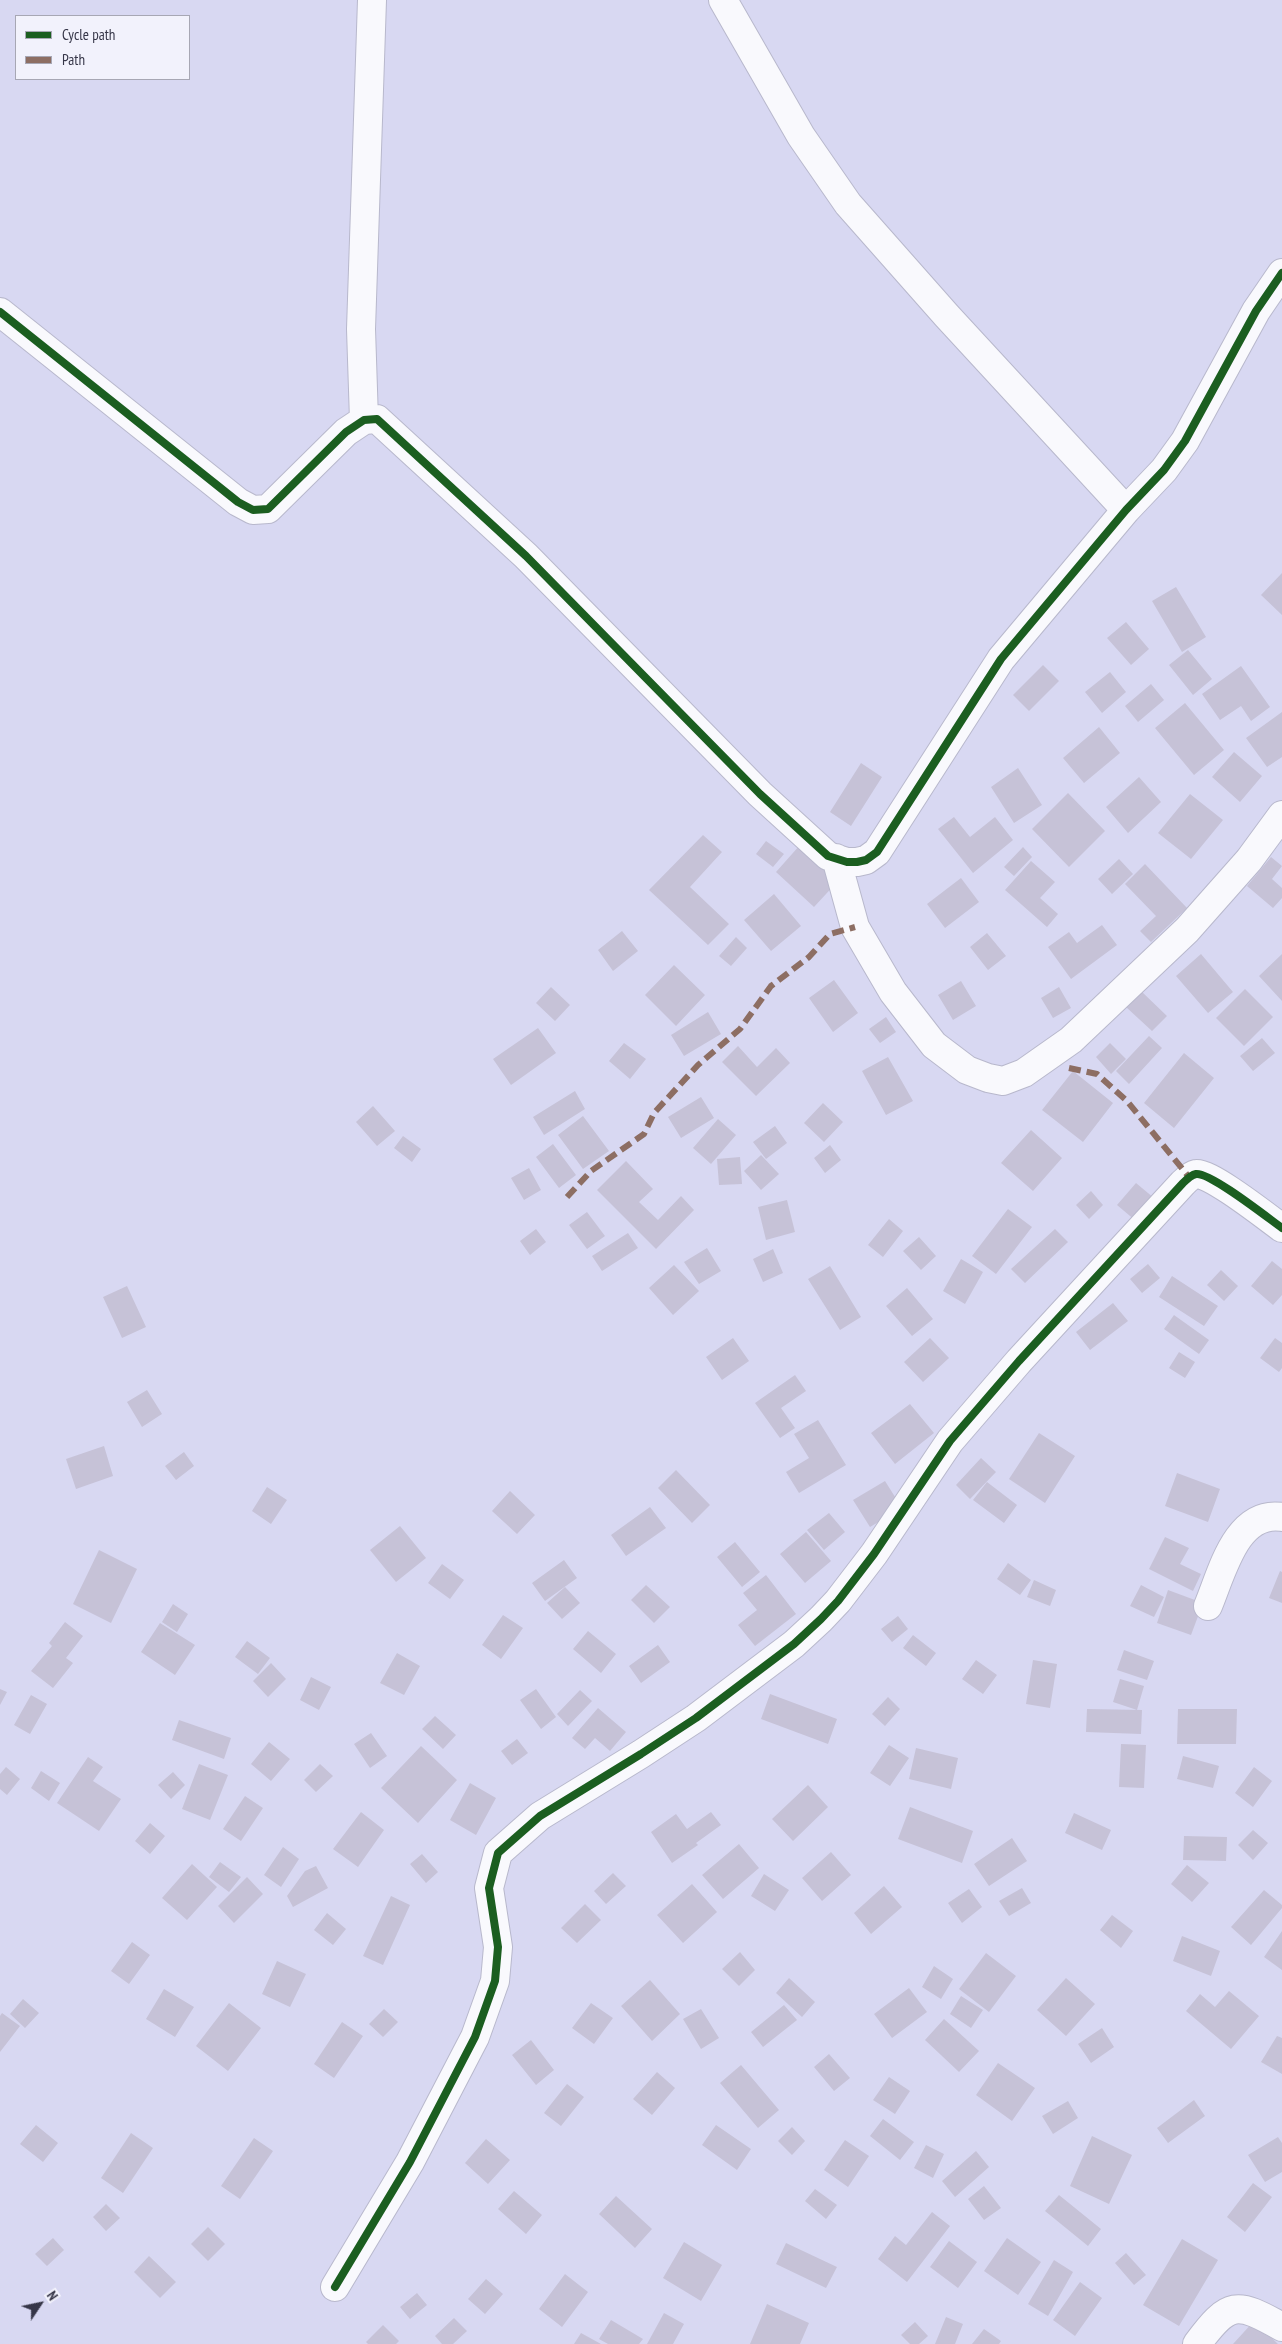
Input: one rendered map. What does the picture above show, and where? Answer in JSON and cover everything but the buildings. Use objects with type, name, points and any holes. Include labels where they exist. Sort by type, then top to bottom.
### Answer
[{"type":"street","points":[[364,420],[361,329],[372,0]]},
{"type":"street","points":[[723,0],[801,136],[848,204],[946,316],[1126,510]]},
{"type":"street","points":[[0,312],[238,502],[253,510],[268,509],[346,432],[364,420],[377,419],[396,434],[526,556],[760,794],[828,856],[857,862],[866,860],[878,852],[1002,659],[1126,510],[1164,470],[1185,440],[1256,311],[1282,273]]},
{"type":"street","points":[[836,858],[855,927],[892,992],[934,1045],[967,1070],[988,1078],[1003,1080],[1024,1073],[1038,1065],[1071,1040],[1187,930],[1249,860],[1282,816]]},
{"type":"street","points":[[335,2287],[410,2162],[475,2037],[496,1981],[498,1947],[489,1888],[498,1853],[540,1816],[642,1754],[696,1718],[794,1644],[821,1619],[838,1601],[874,1554],[950,1441],[1019,1361],[1183,1182],[1195,1174],[1202,1175],[1221,1184],[1282,1228]]},
{"type":"street","points":[[1208,1606],[1234,1546],[1243,1531],[1254,1521],[1271,1515],[1282,1517]]},
{"type":"street","points":[[1197,2344],[1220,2314],[1233,2308],[1258,2313],[1282,2327]]},
{"type":"marked path","points":[[567,1197],[591,1171],[644,1134],[654,1113],[698,1065],[740,1029],[771,986],[809,957],[830,934],[855,927]]},
{"type":"marked path","points":[[1069,1068],[1097,1074],[1127,1101],[1189,1177]]},
{"type":"cycle path","points":[[0,312],[238,502],[253,510],[268,509],[346,432],[364,420],[377,419],[526,556],[760,794],[828,856],[847,862],[857,862],[866,860],[877,852],[1001,659],[1126,510],[1164,470],[1185,441],[1256,311],[1282,273]]},
{"type":"cycle path","points":[[335,2287],[410,2162],[475,2037],[495,1981],[498,1947],[489,1888],[498,1853],[540,1816],[696,1718],[794,1644],[821,1619],[838,1601],[874,1554],[950,1441],[1019,1361],[1192,1175],[1203,1175],[1213,1180],[1239,1196],[1282,1228]]}]
